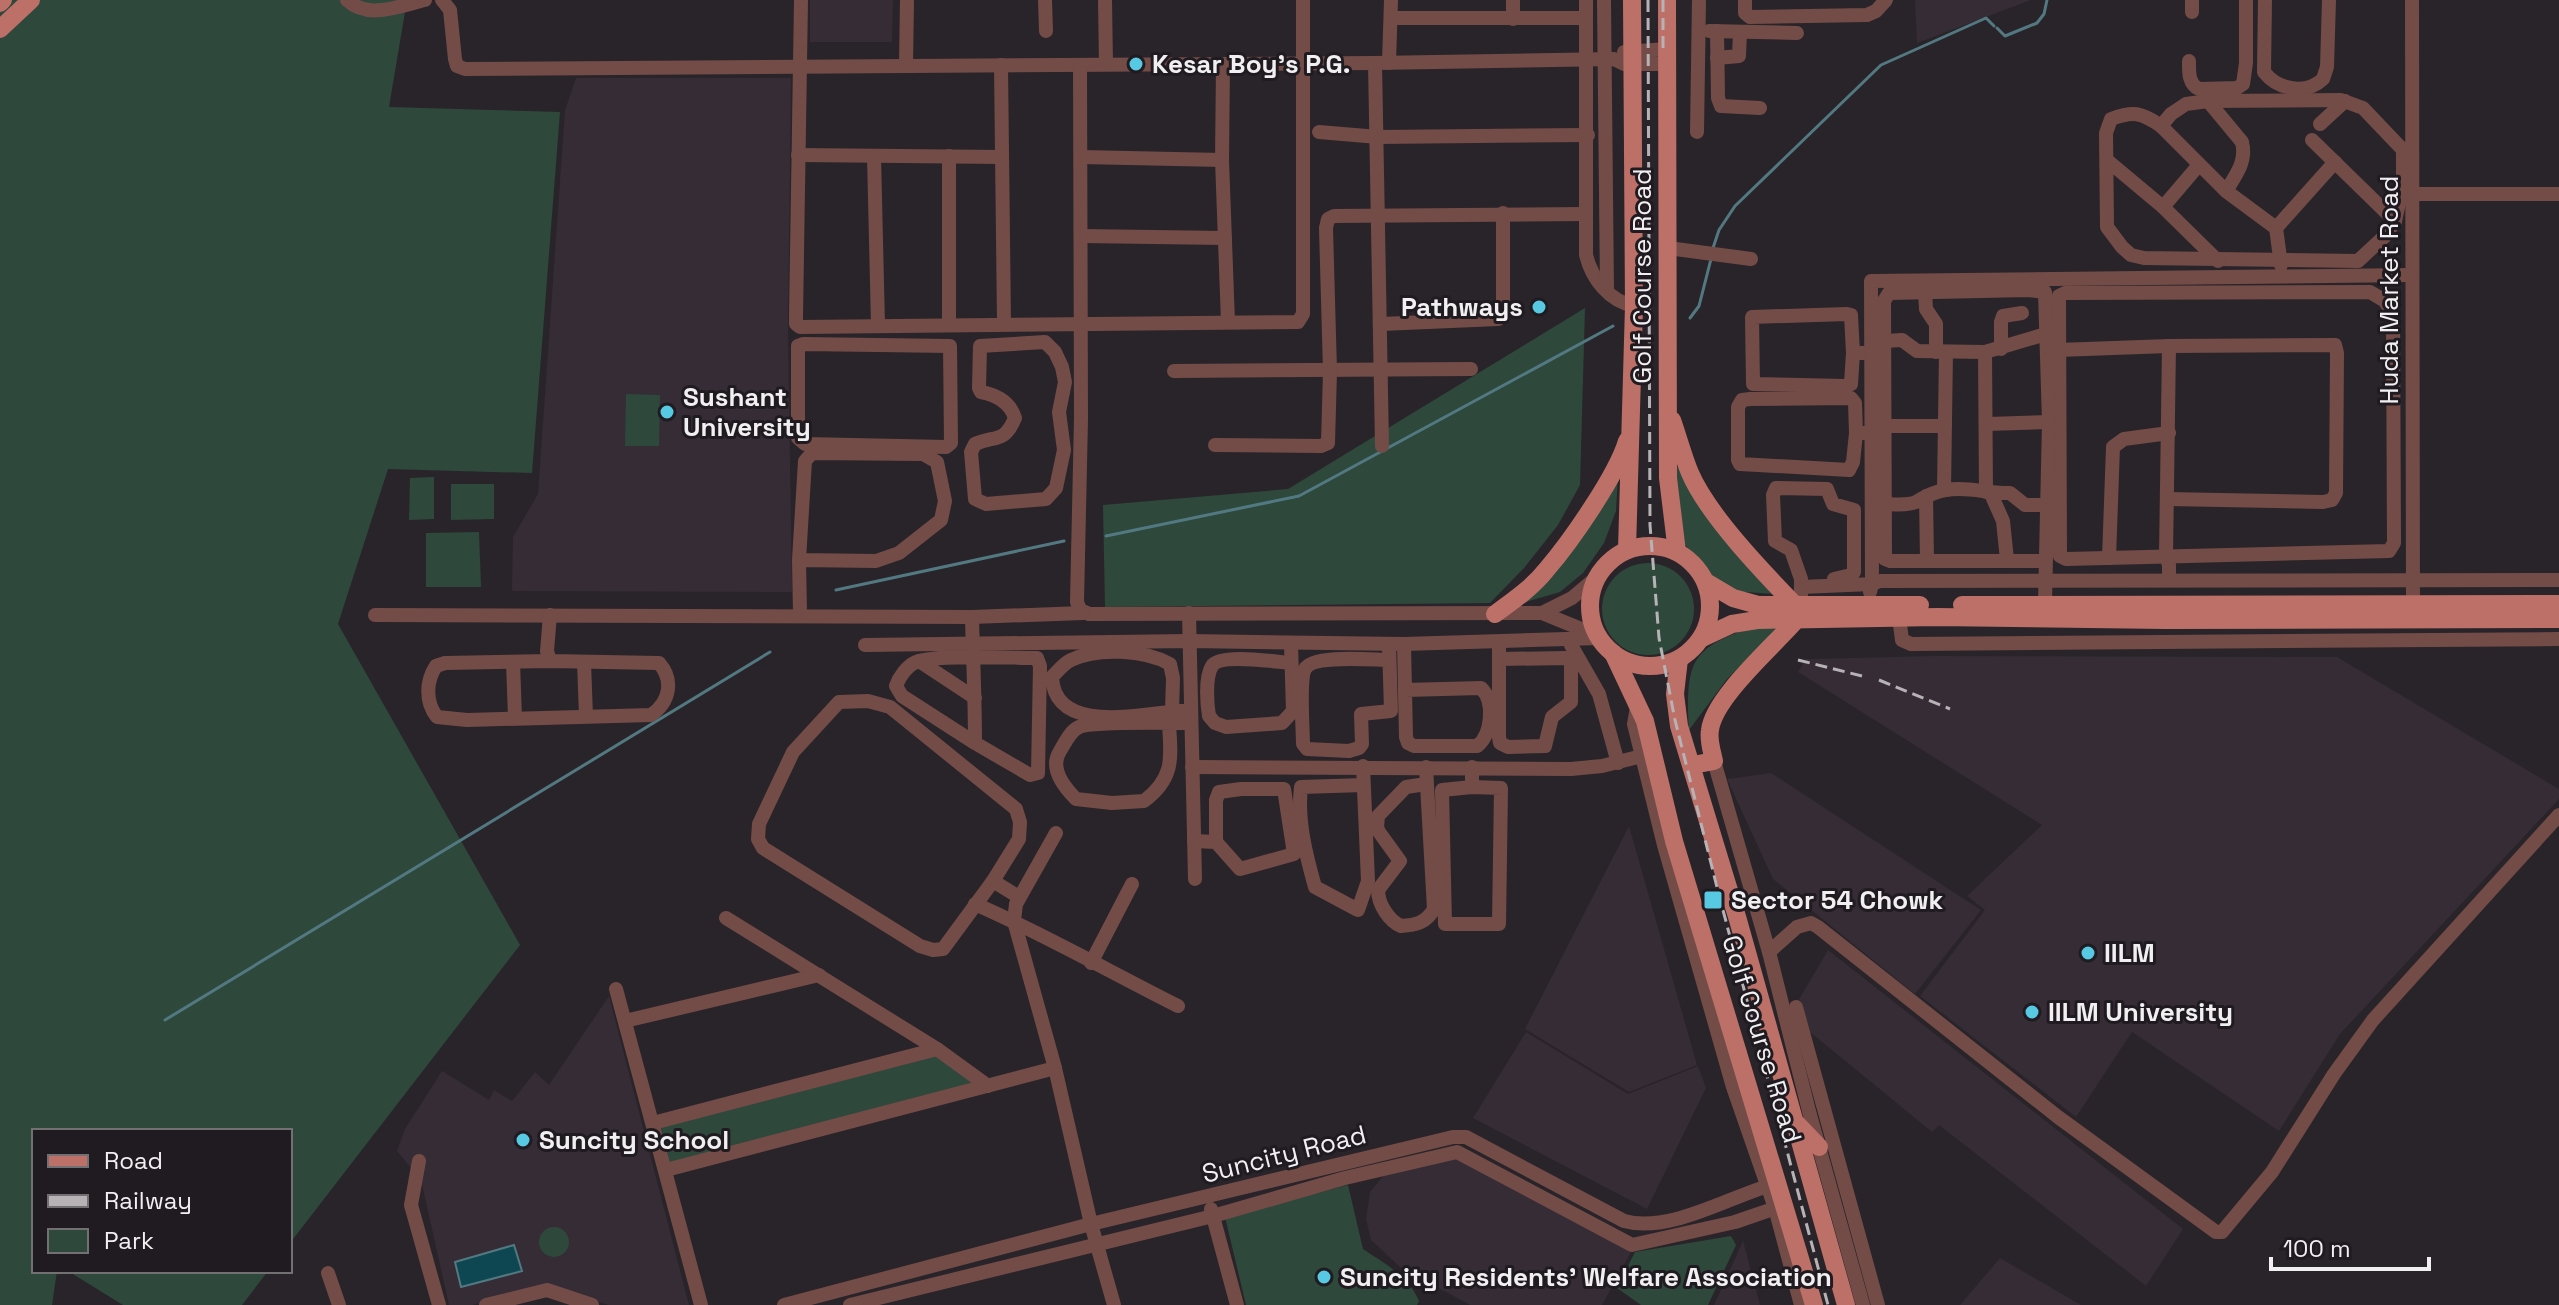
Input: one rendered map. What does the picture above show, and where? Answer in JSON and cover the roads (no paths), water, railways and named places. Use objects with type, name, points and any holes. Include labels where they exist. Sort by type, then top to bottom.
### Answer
[{"type":"main road","points":[[0,29],[31,0]]},
{"type":"main road","name":"Golf Course Road","points":[[1627,550],[1634,306],[1620,58],[1632,0]]},
{"type":"main road","name":"Golf Course Road","points":[[1667,0],[1671,249],[1668,478],[1677,552]]},
{"type":"main road","points":[[1667,397],[1691,475],[1712,509],[1769,577],[1799,599],[1899,617],[2304,620],[2559,604]]},
{"type":"main road","points":[[1495,614],[1547,570],[1613,470],[1632,426]]},
{"type":"main road","points":[[1661,546],[1677,552],[1694,564],[1706,582],[1711,610],[1702,638],[1679,659],[1663,665],[1645,666],[1628,662],[1613,653],[1598,636],[1590,603],[1598,576],[1611,560],[1627,550],[1661,546]]},
{"type":"main road","points":[[1706,582],[1733,598],[1758,605],[1799,599],[1869,604],[2045,603],[2559,619]]},
{"type":"main road","points":[[1702,638],[1732,624],[1757,620],[1799,599]]},
{"type":"main road","points":[[1693,765],[1714,761],[1709,733],[1714,716],[1799,599]]},
{"type":"main road","name":"Golf Course Road","points":[[1613,653],[1638,702],[1653,746],[1674,841],[1773,1184],[1814,1305]]},
{"type":"main road","name":"Golf Course Road","points":[[1679,659],[1675,694],[1679,726],[1693,765],[1846,1305]]},
{"type":"main road","points":[[1795,1122],[1819,1147]]},
{"type":"street","points":[[347,0],[359,9],[370,11],[425,0]]},
{"type":"street","points":[[442,0],[450,10],[457,66],[465,69],[1585,61],[1668,56]]},
{"type":"street","points":[[801,0],[796,324],[800,327],[1080,322],[1293,323],[1302,319],[1303,0]]},
{"type":"street","points":[[906,66],[907,0]]},
{"type":"street","points":[[1045,0],[1046,31]]},
{"type":"street","points":[[1105,0],[1106,64]]},
{"type":"street","points":[[1382,446],[1378,137],[1382,63],[1391,18],[1391,0]]},
{"type":"street","points":[[1513,0],[1513,19]]},
{"type":"street","points":[[1586,0],[1588,264],[1596,279],[1618,302],[1634,306]]},
{"type":"street","points":[[1604,0],[1620,58],[1607,291]]},
{"type":"street","points":[[1675,0],[1671,249],[1751,259]]},
{"type":"street","points":[[1697,132],[1699,0]]},
{"type":"street","points":[[1745,0],[1745,13],[1750,17],[1867,15],[1876,11],[1886,0]]},
{"type":"street","points":[[2189,61],[2189,78],[2194,87],[2237,88],[2243,84],[2246,0]]},
{"type":"street","points":[[2265,0],[2264,72],[2285,88],[2310,88],[2323,79],[2327,67],[2329,0]]},
{"type":"street","name":"Huda Market Road","points":[[2412,0],[2413,613]]},
{"type":"street","points":[[1391,18],[1586,18]]},
{"type":"street","points":[[1698,31],[1797,33]]},
{"type":"street","points":[[1717,31],[1718,98],[1721,106],[1760,108]]},
{"type":"street","points":[[1717,58],[1739,56],[1740,32]]},
{"type":"street","points":[[1223,64],[1222,160],[1228,322]]},
{"type":"street","points":[[1001,65],[1004,324]]},
{"type":"street","points":[[1080,65],[1081,419],[1077,602],[1083,613]]},
{"type":"street","points":[[2208,101],[2244,148],[2241,167],[2226,191]]},
{"type":"street","points":[[2161,126],[2171,114],[2186,104],[2208,101],[2345,101],[2363,108],[2403,150],[2403,185],[2395,221],[2386,235],[2358,261],[2144,258],[2131,255],[2107,227],[2106,133],[2111,119],[2130,112],[2148,117],[2161,126],[2226,191],[2276,228]]},
{"type":"street","points":[[2320,124],[2345,101]]},
{"type":"street","points":[[1319,132],[1378,137],[1588,135]]},
{"type":"street","points":[[2312,140],[2395,221]]},
{"type":"street","points":[[798,155],[1002,157]]},
{"type":"street","points":[[874,156],[876,325],[883,345]]},
{"type":"street","points":[[949,156],[949,325]]},
{"type":"street","points":[[1081,157],[1222,160]]},
{"type":"street","points":[[2108,161],[2163,207],[2218,261]]},
{"type":"street","points":[[2278,276],[2276,228],[2335,162]]},
{"type":"street","points":[[2163,207],[2198,166]]},
{"type":"street","points":[[2413,194],[2559,194]]},
{"type":"street","points":[[1381,324],[1498,319],[1503,311],[1503,213]]},
{"type":"street","points":[[1215,445],[1321,446],[1328,443],[1328,219],[1334,216],[1379,215],[1586,214]]},
{"type":"street","points":[[1081,236],[1225,238]]},
{"type":"street","points":[[1869,604],[1872,584],[1863,433],[1870,353],[1870,288],[1874,281],[2412,275]]},
{"type":"street","points":[[2021,290],[2022,339]]},
{"type":"street","points":[[2045,603],[2045,580],[2046,561],[2049,422],[2045,292],[2021,290],[1886,295],[1886,560],[2046,561]]},
{"type":"street","points":[[1925,292],[1926,309],[1936,324],[1941,352],[1944,490]]},
{"type":"street","points":[[2370,292],[2385,301],[2392,310],[2394,543],[2389,551],[2066,559],[2060,556],[2058,350],[2058,299],[2065,293],[2370,292]]},
{"type":"street","points":[[2001,349],[2003,316],[2022,313]]},
{"type":"street","points":[[1851,315],[1853,353],[1851,384],[1753,384],[1752,317],[1851,315]]},
{"type":"street","points":[[866,345],[876,325]]},
{"type":"street","points":[[1885,341],[1902,340],[1917,351],[1985,352],[2046,334]]},
{"type":"street","points":[[1045,342],[1055,352],[1065,382],[1060,419],[1064,450],[1056,488],[1046,499],[986,504],[975,499],[971,452],[975,444],[997,440],[1009,431],[1015,418],[1007,404],[996,395],[981,392],[979,388],[980,346],[1045,342]]},
{"type":"street","points":[[866,345],[950,346],[952,441],[949,446],[805,444],[798,438],[798,346],[866,345]]},
{"type":"street","points":[[2058,350],[2335,345],[2336,493],[2332,500],[2167,499]]},
{"type":"street","points":[[2166,606],[2169,565],[2166,556],[2169,346]]},
{"type":"street","points":[[1985,352],[1988,493],[2003,521],[2007,560]]},
{"type":"street","points":[[1853,353],[1870,353]]},
{"type":"street","points":[[1174,371],[1471,369]]},
{"type":"street","points":[[1851,398],[1863,433],[1849,470],[1755,467],[1740,464],[1738,460],[1738,407],[1742,400],[1851,398]]},
{"type":"street","points":[[1060,419],[1081,419]]},
{"type":"street","points":[[1987,424],[2049,422]]},
{"type":"street","points":[[1885,426],[1945,426]]},
{"type":"street","points":[[2109,558],[2113,447],[2124,439],[2169,433]]},
{"type":"street","points":[[799,560],[876,561],[899,553],[941,520],[945,501],[937,462],[923,454],[812,453],[805,461],[799,560],[800,614]]},
{"type":"street","points":[[1776,488],[1827,489],[1833,504],[1854,510],[1854,572],[1799,599],[1791,550],[1775,541],[1773,495],[1776,488]]},
{"type":"street","points":[[1884,504],[1912,504],[1944,490],[2010,493],[2025,505],[2047,505]]},
{"type":"street","points":[[1926,496],[1927,560]]},
{"type":"street","points":[[1542,613],[1584,590],[1598,576]]},
{"type":"street","points":[[1799,599],[1880,581],[2559,580]]},
{"type":"street","points":[[375,615],[800,614],[972,617],[1083,613],[1542,613],[1598,636]]},
{"type":"street","points":[[1189,613],[1195,879]]},
{"type":"street","points":[[550,615],[547,651],[550,661]]},
{"type":"street","points":[[952,616],[952,659]]},
{"type":"street","points":[[972,617],[975,743]]},
{"type":"street","points":[[1899,617],[1899,635],[1911,644],[2559,639]]},
{"type":"street","points":[[2304,620],[2317,643]]},
{"type":"street","points":[[865,645],[1189,641],[1397,644],[1598,636]]},
{"type":"street","points":[[1567,639],[1599,694],[1618,763]]},
{"type":"street","points":[[1499,642],[1499,659],[1500,743],[1508,747],[1545,746],[1552,717],[1571,702],[1571,660],[1499,659]]},
{"type":"street","points":[[1291,644],[1293,711],[1282,723],[1226,727],[1215,723],[1209,716],[1212,664],[1233,659],[1291,663]]},
{"type":"street","points":[[1389,660],[1320,660],[1308,665],[1303,689],[1303,744],[1307,749],[1349,751],[1359,748],[1362,744],[1361,714],[1391,711],[1389,660],[1397,644]]},
{"type":"street","points":[[1397,644],[1405,690],[1408,743],[1414,746],[1477,746],[1485,739],[1489,700],[1481,688],[1405,690]]},
{"type":"street","points":[[1170,718],[1083,715],[1066,708],[1056,697],[1052,677],[1067,661],[1083,655],[1131,654],[1160,658],[1170,664],[1173,678],[1170,718],[1171,765],[1169,772],[1144,801],[1112,803],[1076,799],[1054,764],[1071,733],[1080,726],[1170,718],[1190,717]]},
{"type":"street","points":[[973,658],[1038,660],[1040,770],[1030,775],[898,692],[897,681],[912,664],[973,658]]},
{"type":"street","points":[[919,661],[975,698]]},
{"type":"street","points":[[513,662],[515,718]]},
{"type":"street","points":[[513,662],[659,663],[667,672],[667,699],[662,708],[651,715],[447,719],[437,717],[429,707],[429,677],[436,666],[445,663],[513,662]]},
{"type":"street","points":[[584,662],[586,716]]},
{"type":"street","points":[[868,701],[890,707],[1016,809],[1020,822],[1019,839],[975,904],[950,943],[943,949],[933,950],[920,946],[763,848],[758,839],[759,824],[793,752],[839,702],[868,701]]},
{"type":"street","points":[[1638,702],[1634,724],[1733,1087],[1773,1184]]},
{"type":"street","points":[[1192,767],[1571,769],[1618,763],[1642,756]]},
{"type":"street","points":[[1714,761],[1769,952],[1863,1305]]},
{"type":"street","points":[[1363,766],[1364,785],[1368,881],[1358,910],[1315,887],[1306,854],[1299,801],[1301,787],[1364,785]]},
{"type":"street","points":[[1426,767],[1434,909],[1416,925],[1401,926],[1389,916],[1378,896],[1378,890],[1400,861],[1379,832],[1377,822],[1381,811],[1406,787],[1426,784]]},
{"type":"street","points":[[1472,767],[1472,787]]},
{"type":"street","points":[[1472,787],[1501,788],[1499,924],[1445,924],[1442,790],[1472,787]]},
{"type":"street","points":[[1194,841],[1216,842],[1240,869],[1294,854],[1284,789],[1219,792],[1216,800],[1216,842]]},
{"type":"street","points":[[1769,952],[1797,927],[1806,923],[1818,927],[2066,1122],[2216,1232],[2222,1232],[2272,1172],[2334,1074],[2373,1020],[2559,815]]},
{"type":"street","points":[[1056,833],[1019,897],[1014,921],[1055,1068],[1095,1243],[1114,1305]]},
{"type":"street","points":[[993,881],[1019,897]]},
{"type":"street","points":[[1091,963],[1132,884]]},
{"type":"street","points":[[975,904],[1178,1006]]},
{"type":"street","points":[[726,918],[937,1049],[988,1086]]},
{"type":"street","points":[[625,1021],[819,975]]},
{"type":"street","points":[[616,989],[701,1305]]},
{"type":"street","points":[[1796,1007],[1878,1305]]},
{"type":"street","points":[[653,1123],[937,1049]]},
{"type":"street","points":[[666,1170],[1055,1068]]},
{"type":"street","name":"Suncity Road","points":[[784,1305],[1091,1224],[1453,1137],[1466,1137],[1624,1221],[1642,1225],[1677,1220],[1773,1184]]},
{"type":"street","points":[[850,1305],[1213,1216],[1345,1178],[1453,1152],[1465,1154],[1627,1244],[1642,1245],[1735,1222],[1780,1207],[1801,1305]]},
{"type":"street","points":[[419,1161],[411,1205],[439,1305]]},
{"type":"street","points":[[1208,1197],[1237,1305]]},
{"type":"street","points":[[328,1273],[339,1305]]},
{"type":"street","points":[[486,1305],[547,1290],[592,1305]]},
{"type":"water","points":[[514,1245],[522,1271],[461,1287],[455,1262]]},
{"type":"waterway","points":[[1997,28],[2005,36],[2037,23],[2044,14],[2047,0]]},
{"type":"waterway","points":[[1712,251],[1719,230],[1735,206],[1881,65],[1986,18],[1994,26]]},
{"type":"waterway","points":[[1690,318],[1699,306],[1711,259]]},
{"type":"waterway","points":[[1106,536],[1299,496],[1613,326]]},
{"type":"waterway","points":[[836,590],[1064,541]]},
{"type":"waterway","points":[[165,1020],[770,652]]},
{"type":"railway","points":[[1648,0],[1650,525],[1659,638],[1675,720],[1720,899],[1828,1305]]},
{"type":"railway","points":[[1663,0],[1663,50]]},
{"type":"railway","points":[[1798,660],[1862,676]]},
{"type":"railway","points":[[1879,680],[1950,709]]},
{"type":"place","name":"Kesar Boy’s P.G.","points":[[1136,64]]},
{"type":"place","name":"Pathways","points":[[1539,307]]},
{"type":"place","name":"Sushant University","points":[[667,412]]},
{"type":"place","name":"Sector 54 Chowk","points":[[1713,900]]},
{"type":"place","name":"IILM","points":[[2088,953]]},
{"type":"place","name":"IILM University","points":[[2032,1012]]},
{"type":"place","name":"Suncity School","points":[[523,1140]]},
{"type":"place","name":"Suncity Residents' Welfare Association","points":[[1324,1277]]}]
